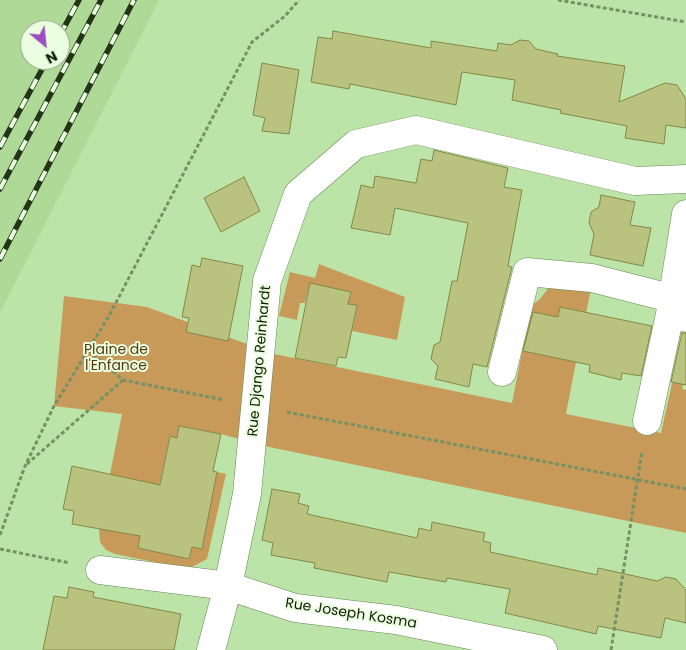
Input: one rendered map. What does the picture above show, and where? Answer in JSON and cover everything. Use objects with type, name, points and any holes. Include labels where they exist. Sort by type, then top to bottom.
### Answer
[{"type":"street","name":"Rue Django Reinhardt","points":[[211,650],[228,586],[247,494],[267,281],[298,194],[356,144],[416,130],[636,180],[686,180]]},
{"type":"street","points":[[647,421],[677,310],[686,214]]},
{"type":"street","points":[[502,372],[527,272],[592,278],[677,310]]},
{"type":"street","name":"Rue Joseph Kosma","points":[[100,570],[228,586],[295,608],[396,620],[542,650]]},
{"type":"path","points":[[0,535],[25,466],[54,406],[110,316],[252,42],[284,16],[299,0]]},
{"type":"path","points":[[558,0],[686,22]]},
{"type":"path","points":[[88,350],[123,380],[686,489]]},
{"type":"path","points":[[25,466],[123,380]]},
{"type":"path","points":[[611,650],[638,480]]},
{"type":"path","points":[[0,549],[100,570]]},
{"type":"shaded area","points":[[0,0],[159,0],[0,313]]},
{"type":"green space","points":[[319,264],[405,297],[397,340],[352,331],[357,306],[348,304],[351,292],[310,284],[305,303],[300,303],[297,320],[279,316],[290,272],[315,278]]},
{"type":"green space","name":"Plaine de l'Enfance","points":[[592,284],[586,313],[560,307],[558,317],[538,313],[529,352],[576,362],[566,414],[661,433],[686,321],[686,374],[682,389],[686,390],[686,533],[269,447],[221,434],[180,426],[177,438],[170,436],[159,487],[213,491],[217,472],[226,474],[207,559],[192,567],[173,566],[115,554],[106,550],[100,542],[99,529],[122,414],[54,406],[64,296],[147,307],[274,354],[512,403],[531,306],[540,299],[550,286]],"holes":[[[207,523],[202,549],[192,547],[189,558],[138,548],[142,526]]]},
{"type":"building","points":[[333,31],[431,48],[431,41],[497,51],[498,43],[511,45],[520,40],[529,41],[536,49],[558,54],[557,56],[625,66],[619,102],[665,83],[677,85],[686,99],[686,128],[666,125],[664,144],[625,138],[627,126],[560,113],[561,110],[512,100],[515,80],[462,72],[456,105],[350,84],[349,89],[311,82],[318,37],[332,39]]},
{"type":"building","points":[[262,63],[299,70],[289,134],[262,131],[265,118],[253,115]]},
{"type":"building","points":[[434,150],[508,168],[504,187],[522,190],[508,266],[512,267],[487,367],[473,364],[469,387],[435,379],[438,366],[431,359],[434,345],[440,342],[452,281],[457,281],[468,223],[395,208],[390,235],[351,228],[361,185],[373,188],[375,176],[416,183],[421,159],[432,161]]},
{"type":"building","points":[[244,177],[260,211],[221,232],[204,198]]},
{"type":"building","points":[[601,195],[635,202],[630,225],[651,228],[643,266],[590,255],[594,234],[589,223],[591,212],[599,207]]},
{"type":"building","points":[[202,258],[243,266],[228,341],[186,332],[189,318],[182,317],[192,265],[200,267]]},
{"type":"building","points":[[310,283],[351,292],[348,304],[357,305],[346,358],[338,357],[336,366],[295,358]]},
{"type":"building","points":[[560,307],[652,326],[641,376],[622,373],[621,380],[589,372],[590,365],[523,351],[533,312],[558,317]]},
{"type":"building","points":[[682,333],[686,333],[686,385],[671,382]]},
{"type":"building","points":[[179,426],[221,434],[213,471],[217,472],[202,549],[192,547],[189,559],[138,548],[140,536],[72,524],[74,511],[63,509],[72,466],[160,485],[170,436],[177,438]]},
{"type":"building","points":[[272,489],[300,494],[298,503],[309,506],[307,514],[417,538],[419,528],[431,531],[432,522],[485,533],[483,541],[491,543],[490,552],[597,575],[598,568],[657,581],[666,577],[676,579],[686,590],[686,623],[665,618],[661,638],[598,626],[596,634],[505,613],[510,589],[447,578],[446,582],[389,572],[387,582],[314,568],[315,563],[271,555],[273,543],[262,540]]},
{"type":"building","points":[[69,587],[94,592],[93,597],[181,614],[174,650],[43,650],[54,596],[67,598]]},
{"type":"railway","points":[[68,20],[79,0]]},
{"type":"railway","points":[[0,189],[101,0]]},
{"type":"railway","points":[[0,259],[134,0]]},
{"type":"railway","points":[[0,147],[42,70]]}]
